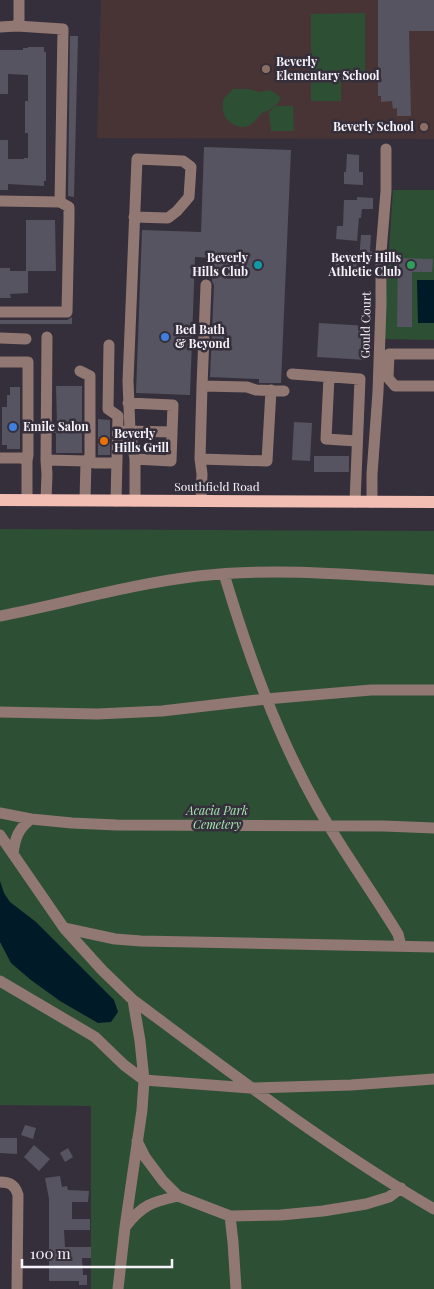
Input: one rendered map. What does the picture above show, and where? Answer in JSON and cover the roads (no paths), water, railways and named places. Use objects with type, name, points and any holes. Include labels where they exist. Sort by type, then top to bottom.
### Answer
[{"type":"main road","name":"Southfield Road","points":[[0,500],[434,502]]},
{"type":"street","points":[[17,26],[19,20],[19,0]]},
{"type":"street","points":[[0,27],[17,26],[63,29],[60,202]]},
{"type":"street","name":"Gould Court","points":[[372,502],[372,474],[378,392],[381,252],[386,191],[386,149]]},
{"type":"street","points":[[134,217],[168,218],[177,211],[189,197],[191,167],[183,161],[137,159],[134,217],[128,381],[130,431],[135,459],[135,501]]},
{"type":"street","points":[[0,201],[60,202],[69,207],[67,312],[0,312]]},
{"type":"street","points":[[201,501],[202,474],[200,459],[206,285]]},
{"type":"street","points":[[46,337],[46,500]]},
{"type":"street","points":[[0,338],[26,339]]},
{"type":"street","points":[[109,345],[108,410],[118,416],[116,501]]},
{"type":"street","points":[[434,354],[390,354],[388,378],[395,386],[434,386]]},
{"type":"street","points":[[0,362],[28,362],[27,500]]},
{"type":"street","points":[[80,371],[90,376],[90,458],[86,461],[85,500]]},
{"type":"street","points":[[292,374],[360,379],[355,502]]},
{"type":"street","points":[[330,377],[326,439],[357,441]]},
{"type":"street","points":[[202,386],[247,387],[284,391]]},
{"type":"street","points":[[200,459],[267,461],[271,390]]},
{"type":"street","points":[[128,402],[173,405],[171,461],[135,459]]},
{"type":"street","points":[[118,430],[172,432]]},
{"type":"street","points":[[0,458],[22,458],[27,461]]},
{"type":"street","points":[[46,460],[117,462]]},
{"type":"street","points":[[0,616],[131,587],[198,576],[256,572],[434,580]]},
{"type":"street","points":[[224,574],[266,699],[299,771],[328,825],[398,934],[401,946]]},
{"type":"street","points":[[0,712],[97,714],[162,711],[266,699],[371,690],[434,690]]},
{"type":"street","points":[[0,813],[31,819],[117,825],[288,827],[328,825],[434,828]]},
{"type":"street","points":[[13,854],[14,841],[21,826],[31,819]]},
{"type":"street","points":[[0,835],[64,928],[102,970],[133,1000],[250,1088],[434,1209]]},
{"type":"street","points":[[64,928],[115,939],[141,941],[434,947]]},
{"type":"street","points":[[0,981],[95,1037],[124,1065],[144,1080],[250,1088],[352,1085],[434,1079]]},
{"type":"street","points":[[118,1289],[142,1110],[144,1080],[133,1000]]},
{"type":"street","points":[[137,1141],[145,1158],[178,1196],[230,1216],[281,1215],[366,1204],[389,1197],[401,1188]]},
{"type":"street","points":[[0,1182],[10,1183],[14,1186],[18,1195],[17,1289]]},
{"type":"street","points":[[125,1227],[138,1211],[158,1200],[178,1196]]},
{"type":"street","points":[[230,1216],[236,1289]]},
{"type":"water","points":[[417,280],[434,280],[434,323],[418,323]]},
{"type":"water","points":[[0,881],[4,893],[10,902],[36,922],[114,1000],[118,1012],[111,1022],[98,1023],[60,1001],[11,963],[0,942]]},
{"type":"place","name":"Beverly Elementary School","points":[[266,69]]},
{"type":"place","name":"Beverly School","points":[[424,127]]},
{"type":"place","name":"Beverly Hills Club","points":[[258,265]]},
{"type":"place","name":"Beverly Hills Athletic Club","points":[[411,265]]},
{"type":"place","name":"Bed Bath & Beyond","points":[[165,337]]},
{"type":"place","name":"Emile Salon","points":[[13,427]]},
{"type":"place","name":"Beverly Hills Grill","points":[[104,441]]},
{"type":"park label","name":"Acacia Park Cemetery","points":[[217,818]]}]
